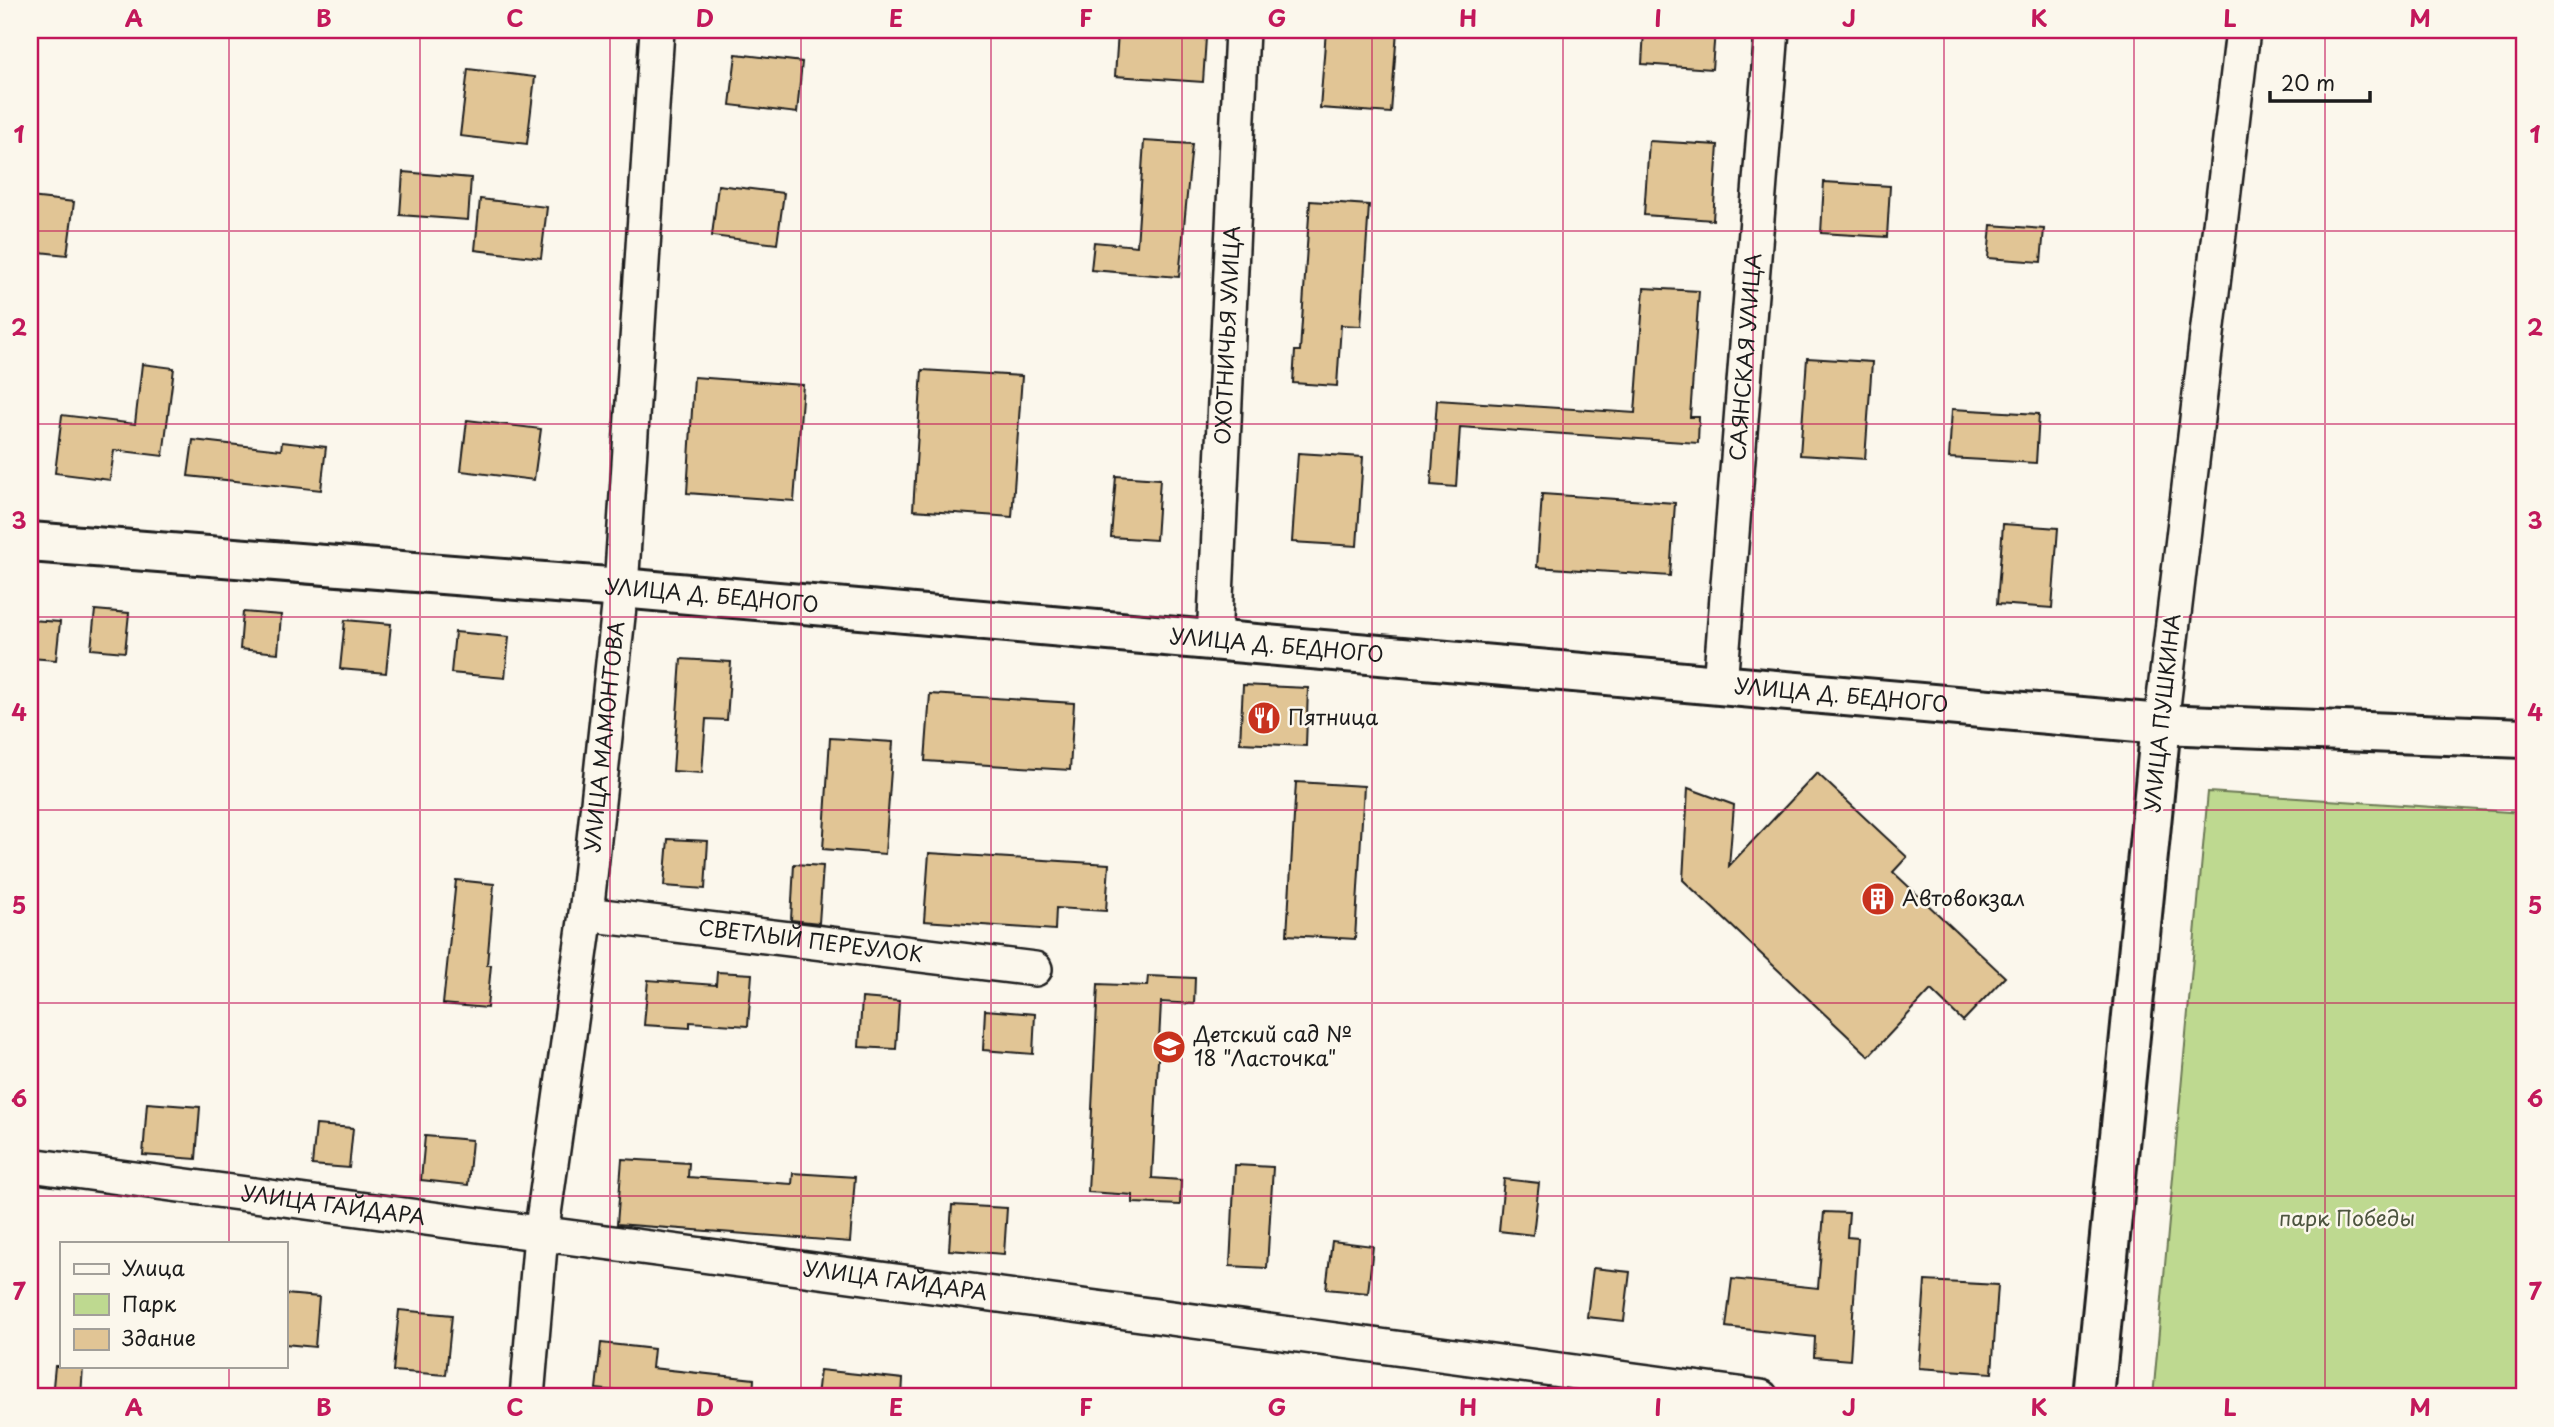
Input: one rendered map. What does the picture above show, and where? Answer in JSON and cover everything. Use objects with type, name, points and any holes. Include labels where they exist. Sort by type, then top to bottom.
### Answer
[{"type":"street","name":"УЛИЦА МАМОНТОВА","points":[[527,1397],[541,1235],[586,914],[621,588],[657,30]]},
{"type":"street","name":"ОХОТНИЧЬЯ УЛИЦА","points":[[1214,640],[1242,30]]},
{"type":"street","name":"САЯНСКАЯ УЛИЦА","points":[[1720,685],[1772,30]]},
{"type":"street","name":"УЛИЦА ПУШКИНА","points":[[2094,1397],[2161,724],[2243,30]]},
{"type":"street","name":"УЛИЦА Д. БЕДНОГО","points":[[30,542],[621,588],[2161,724],[2524,738]]},
{"type":"street","name":"СВЕТЛЫЙ ПЕРЕУЛОК","points":[[586,914],[1035,969]]},
{"type":"street","name":"УЛИЦА ГАЙДАРА","points":[[30,1165],[1761,1397]]},
{"type":"green space","name":"парк Победы","points":[[2208,792],[2524,813],[2524,1397],[2153,1397]]},
{"type":"building","points":[[1326,30],[1397,30],[1391,113],[1320,108]]},
{"type":"building","points":[[1644,30],[1715,30],[1712,69],[1642,64]]},
{"type":"building","points":[[1118,32],[1206,38],[1203,82],[1115,76]]},
{"type":"building","points":[[736,54],[802,62],[797,113],[730,105]]},
{"type":"building","points":[[468,69],[535,77],[527,144],[460,136]]},
{"type":"building","points":[[1144,141],[1192,144],[1179,277],[1091,270],[1094,242],[1137,246]]},
{"type":"building","points":[[1649,141],[1718,145],[1713,220],[1644,215]]},
{"type":"building","points":[[403,172],[471,178],[468,220],[400,215]]},
{"type":"building","points":[[1824,182],[1890,186],[1887,237],[1821,233]]},
{"type":"building","points":[[718,185],[784,193],[777,244],[712,236]]},
{"type":"building","points":[[30,197],[74,202],[67,255],[30,251]]},
{"type":"building","points":[[480,199],[547,207],[541,258],[475,250]]},
{"type":"building","points":[[1310,201],[1369,205],[1361,326],[1341,325],[1337,386],[1293,383],[1295,351],[1300,351]]},
{"type":"building","points":[[1991,225],[2044,229],[2041,262],[1988,258]]},
{"type":"building","points":[[1644,288],[1699,291],[1690,417],[1699,417],[1698,443],[1460,427],[1456,487],[1431,485],[1437,400],[1635,413]]},
{"type":"building","points":[[1807,358],[1872,362],[1865,459],[1800,455]]},
{"type":"building","points":[[142,364],[174,368],[163,456],[114,450],[110,480],[55,473],[62,415],[135,424]]},
{"type":"building","points":[[922,370],[1022,376],[1012,517],[913,510]]},
{"type":"building","points":[[694,377],[803,385],[794,501],[687,493]]},
{"type":"building","points":[[1952,409],[2039,414],[2036,463],[1949,458]]},
{"type":"building","points":[[467,420],[541,429],[534,480],[461,471]]},
{"type":"building","points":[[193,440],[281,450],[282,442],[326,447],[321,490],[188,476]]},
{"type":"building","points":[[1298,453],[1363,457],[1357,546],[1292,542]]},
{"type":"building","points":[[1116,476],[1160,479],[1156,540],[1111,537]]},
{"type":"building","points":[[1542,494],[1675,503],[1670,576],[1537,567]]},
{"type":"building","points":[[2003,524],[2058,528],[2052,608],[1997,604]]},
{"type":"building","points":[[95,610],[129,613],[125,652],[91,649]]},
{"type":"building","points":[[243,612],[281,615],[278,653],[240,649]]},
{"type":"building","points":[[30,620],[60,622],[56,660],[30,658]]},
{"type":"building","points":[[345,620],[391,624],[386,673],[340,669]]},
{"type":"building","points":[[455,632],[509,637],[505,678],[451,673]]},
{"type":"building","points":[[681,659],[731,662],[727,720],[706,719],[702,773],[673,771]]},
{"type":"building","points":[[1243,685],[1308,688],[1306,746],[1240,743]]},
{"type":"building","points":[[930,694],[1074,703],[1070,770],[925,761]]},
{"type":"building","points":[[830,738],[893,742],[885,854],[823,849]]},
{"type":"building","name":"Автовокзал","points":[[1817,773],[1907,857],[1893,872],[2005,977],[1963,1021],[1931,990],[1869,1056],[1683,880],[1688,788],[1734,805],[1729,866]]},
{"type":"building","points":[[1296,782],[1364,786],[1355,939],[1287,935]]},
{"type":"building","points":[[668,839],[708,841],[705,889],[664,886]]},
{"type":"building","points":[[929,853],[1109,864],[1106,911],[1056,908],[1055,930],[924,921]]},
{"type":"building","points":[[794,864],[823,866],[819,923],[791,920]]},
{"type":"building","points":[[456,880],[494,884],[487,965],[491,965],[487,1008],[443,1004]]},
{"type":"building","points":[[717,972],[752,974],[748,1026],[690,1022],[690,1028],[644,1025],[648,980],[716,985]]},
{"type":"building","points":[[1148,976],[1195,978],[1194,1004],[1161,1002],[1152,1178],[1181,1180],[1180,1205],[1133,1203],[1133,1195],[1088,1192],[1098,984],[1147,986]]},
{"type":"building","points":[[862,998],[899,1001],[896,1049],[859,1047]]},
{"type":"building","points":[[985,1010],[1035,1014],[1033,1054],[983,1050]]},
{"type":"building","points":[[147,1103],[200,1107],[196,1159],[143,1155]]},
{"type":"building","points":[[316,1125],[353,1128],[349,1168],[312,1165]]},
{"type":"building","points":[[425,1136],[472,1140],[468,1185],[421,1180]]},
{"type":"building","points":[[622,1159],[689,1163],[688,1177],[792,1184],[793,1173],[855,1177],[850,1242],[617,1224]]},
{"type":"building","points":[[1235,1165],[1273,1167],[1267,1268],[1230,1266]]},
{"type":"building","points":[[1504,1179],[1539,1183],[1533,1235],[1499,1231]]},
{"type":"building","points":[[952,1205],[1007,1208],[1004,1254],[949,1250]]},
{"type":"building","points":[[1824,1212],[1849,1213],[1847,1237],[1858,1238],[1850,1360],[1814,1357],[1815,1337],[1726,1327],[1732,1279],[1818,1288]]},
{"type":"building","points":[[1332,1241],[1373,1246],[1368,1293],[1326,1289]]},
{"type":"building","points":[[1593,1268],[1630,1272],[1624,1321],[1587,1317]]},
{"type":"building","points":[[1925,1281],[1998,1285],[1992,1373],[1919,1368]]},
{"type":"building","points":[[287,1294],[319,1297],[315,1347],[287,1344]]},
{"type":"building","points":[[399,1310],[452,1315],[446,1375],[393,1371]]},
{"type":"building","points":[[601,1343],[654,1349],[652,1368],[754,1379],[753,1397],[676,1397],[596,1389]]},
{"type":"building","points":[[55,1366],[83,1368],[81,1397],[52,1397]]},
{"type":"building","points":[[820,1370],[903,1379],[902,1397],[817,1397]]},
{"type":"place","name":"Пятница","points":[[1264,718]]},
{"type":"place","name":"Автовокзал","points":[[1878,899]]},
{"type":"place","name":"Детский сад № 18 \"Ласточка\"","points":[[1169,1047]]}]
